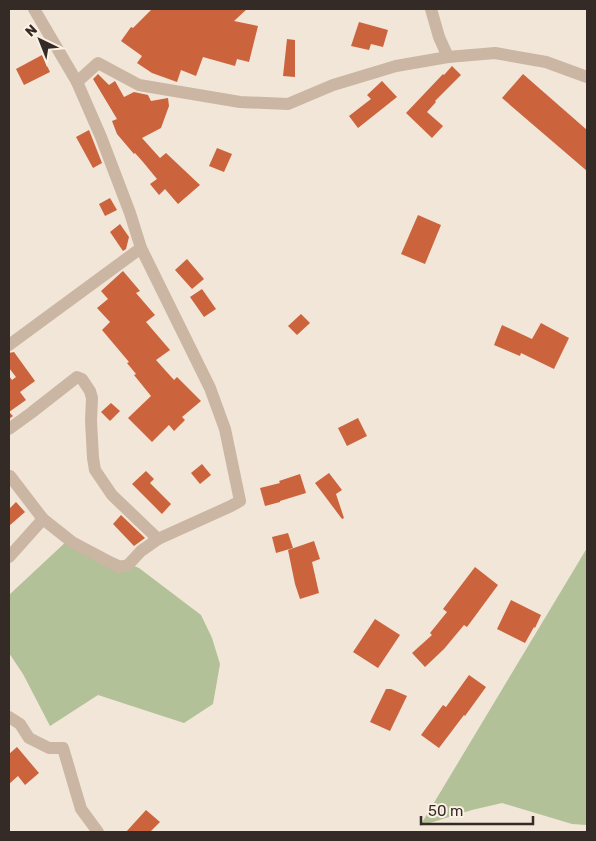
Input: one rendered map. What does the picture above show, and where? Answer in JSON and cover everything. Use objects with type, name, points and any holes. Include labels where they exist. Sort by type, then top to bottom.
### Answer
[{"type":"street","points":[[9,476],[43,519],[72,542],[119,566],[128,565],[158,539],[240,501],[225,429],[210,388],[141,248],[130,213],[101,137],[77,82],[34,9]]},
{"type":"street","points":[[430,9],[448,57]]},
{"type":"street","points":[[77,82],[98,63],[139,85],[240,102],[288,104],[333,85],[396,66],[448,57],[495,53],[546,62],[587,77]]},
{"type":"street","points":[[9,345],[141,248]]},
{"type":"street","points":[[9,429],[77,377],[82,379],[92,398],[91,421],[95,470],[112,495],[158,539]]},
{"type":"street","points":[[9,557],[43,519]]},
{"type":"street","points":[[9,717],[20,724],[29,738],[49,748],[62,748],[81,809],[98,832]]},
{"type":"green space","points":[[69,539],[139,568],[201,615],[212,638],[220,664],[213,704],[184,723],[98,695],[50,726],[23,674],[9,653],[9,595]]},
{"type":"green space","points":[[587,548],[587,825],[572,824],[502,803],[420,826]]},
{"type":"building","points":[[152,9],[247,9],[234,21],[258,26],[249,62],[237,59],[235,66],[203,57],[196,76],[181,70],[177,82],[152,73],[137,63],[142,56],[121,41],[131,27],[133,28]]},
{"type":"building","points":[[359,22],[388,30],[383,47],[371,44],[369,50],[351,46]]},
{"type":"building","points":[[287,39],[295,40],[295,77],[283,76]]},
{"type":"building","points":[[42,55],[50,72],[24,85],[16,69]]},
{"type":"building","points":[[452,66],[461,75],[435,101],[427,112],[443,126],[432,138],[406,113]]},
{"type":"building","points":[[98,74],[109,85],[115,81],[124,97],[134,92],[148,95],[151,101],[168,98],[169,106],[161,128],[142,138],[160,158],[166,153],[200,185],[178,204],[165,189],[159,195],[150,184],[157,179],[117,134],[112,121],[117,119],[93,79]]},
{"type":"building","points":[[523,74],[587,130],[587,171],[502,98]]},
{"type":"building","points":[[382,81],[397,97],[358,128],[349,116],[371,99],[367,95]]},
{"type":"building","points":[[89,130],[102,163],[93,168],[76,137]]},
{"type":"building","points":[[217,148],[232,154],[224,172],[209,166]]},
{"type":"building","points":[[110,198],[117,210],[105,216],[99,204]]},
{"type":"building","points":[[418,215],[441,225],[425,264],[401,254]]},
{"type":"building","points":[[120,224],[129,237],[126,249],[123,251],[110,232]]},
{"type":"building","points":[[187,259],[204,279],[192,289],[175,270]]},
{"type":"building","points":[[123,271],[140,291],[136,293],[155,315],[146,322],[170,350],[156,360],[174,380],[177,377],[201,401],[182,417],[185,420],[174,431],[169,425],[152,442],[128,418],[151,396],[134,375],[136,374],[127,363],[129,362],[102,330],[110,322],[97,308],[108,299],[101,291]]},
{"type":"building","points":[[202,289],[216,309],[204,317],[190,297]]},
{"type":"building","points":[[301,314],[310,323],[297,335],[288,326]]},
{"type":"building","points":[[541,323],[569,338],[554,369],[521,353],[520,356],[494,345],[502,325],[532,339]]},
{"type":"building","points":[[14,352],[35,381],[20,392],[26,400],[9,412],[9,376],[12,380],[16,377],[9,368],[9,353]]},
{"type":"building","points":[[111,403],[120,411],[110,421],[101,412]]},
{"type":"building","points":[[358,418],[367,436],[347,446],[338,428]]},
{"type":"building","points":[[202,464],[211,475],[200,484],[191,473]]},
{"type":"building","points":[[146,471],[154,479],[150,483],[171,504],[162,514],[132,484]]},
{"type":"building","points":[[329,473],[342,490],[336,494],[344,518],[342,519],[315,483]]},
{"type":"building","points":[[300,474],[306,493],[265,506],[260,488],[280,483],[279,481]]},
{"type":"building","points":[[16,502],[25,512],[9,526],[9,509]]},
{"type":"building","points":[[121,515],[145,538],[134,546],[113,524]]},
{"type":"building","points":[[288,533],[293,548],[276,553],[272,537]]},
{"type":"building","points":[[314,541],[320,559],[312,562],[319,593],[300,599],[288,550]]},
{"type":"building","points":[[475,567],[498,585],[467,627],[464,625],[444,649],[425,667],[412,653],[432,635],[430,633],[447,612],[443,609]]},
{"type":"building","points":[[511,600],[541,615],[525,643],[497,629]]},
{"type":"building","points":[[375,619],[400,635],[378,668],[353,652]]},
{"type":"building","points":[[469,675],[486,687],[439,748],[421,735],[443,705],[446,707]]},
{"type":"building","points":[[386,689],[391,689],[407,696],[390,731],[370,722]]},
{"type":"building","points":[[17,747],[39,773],[25,785],[18,776],[9,784],[9,754]]},
{"type":"building","points":[[146,810],[160,822],[150,832],[126,832]]}]
